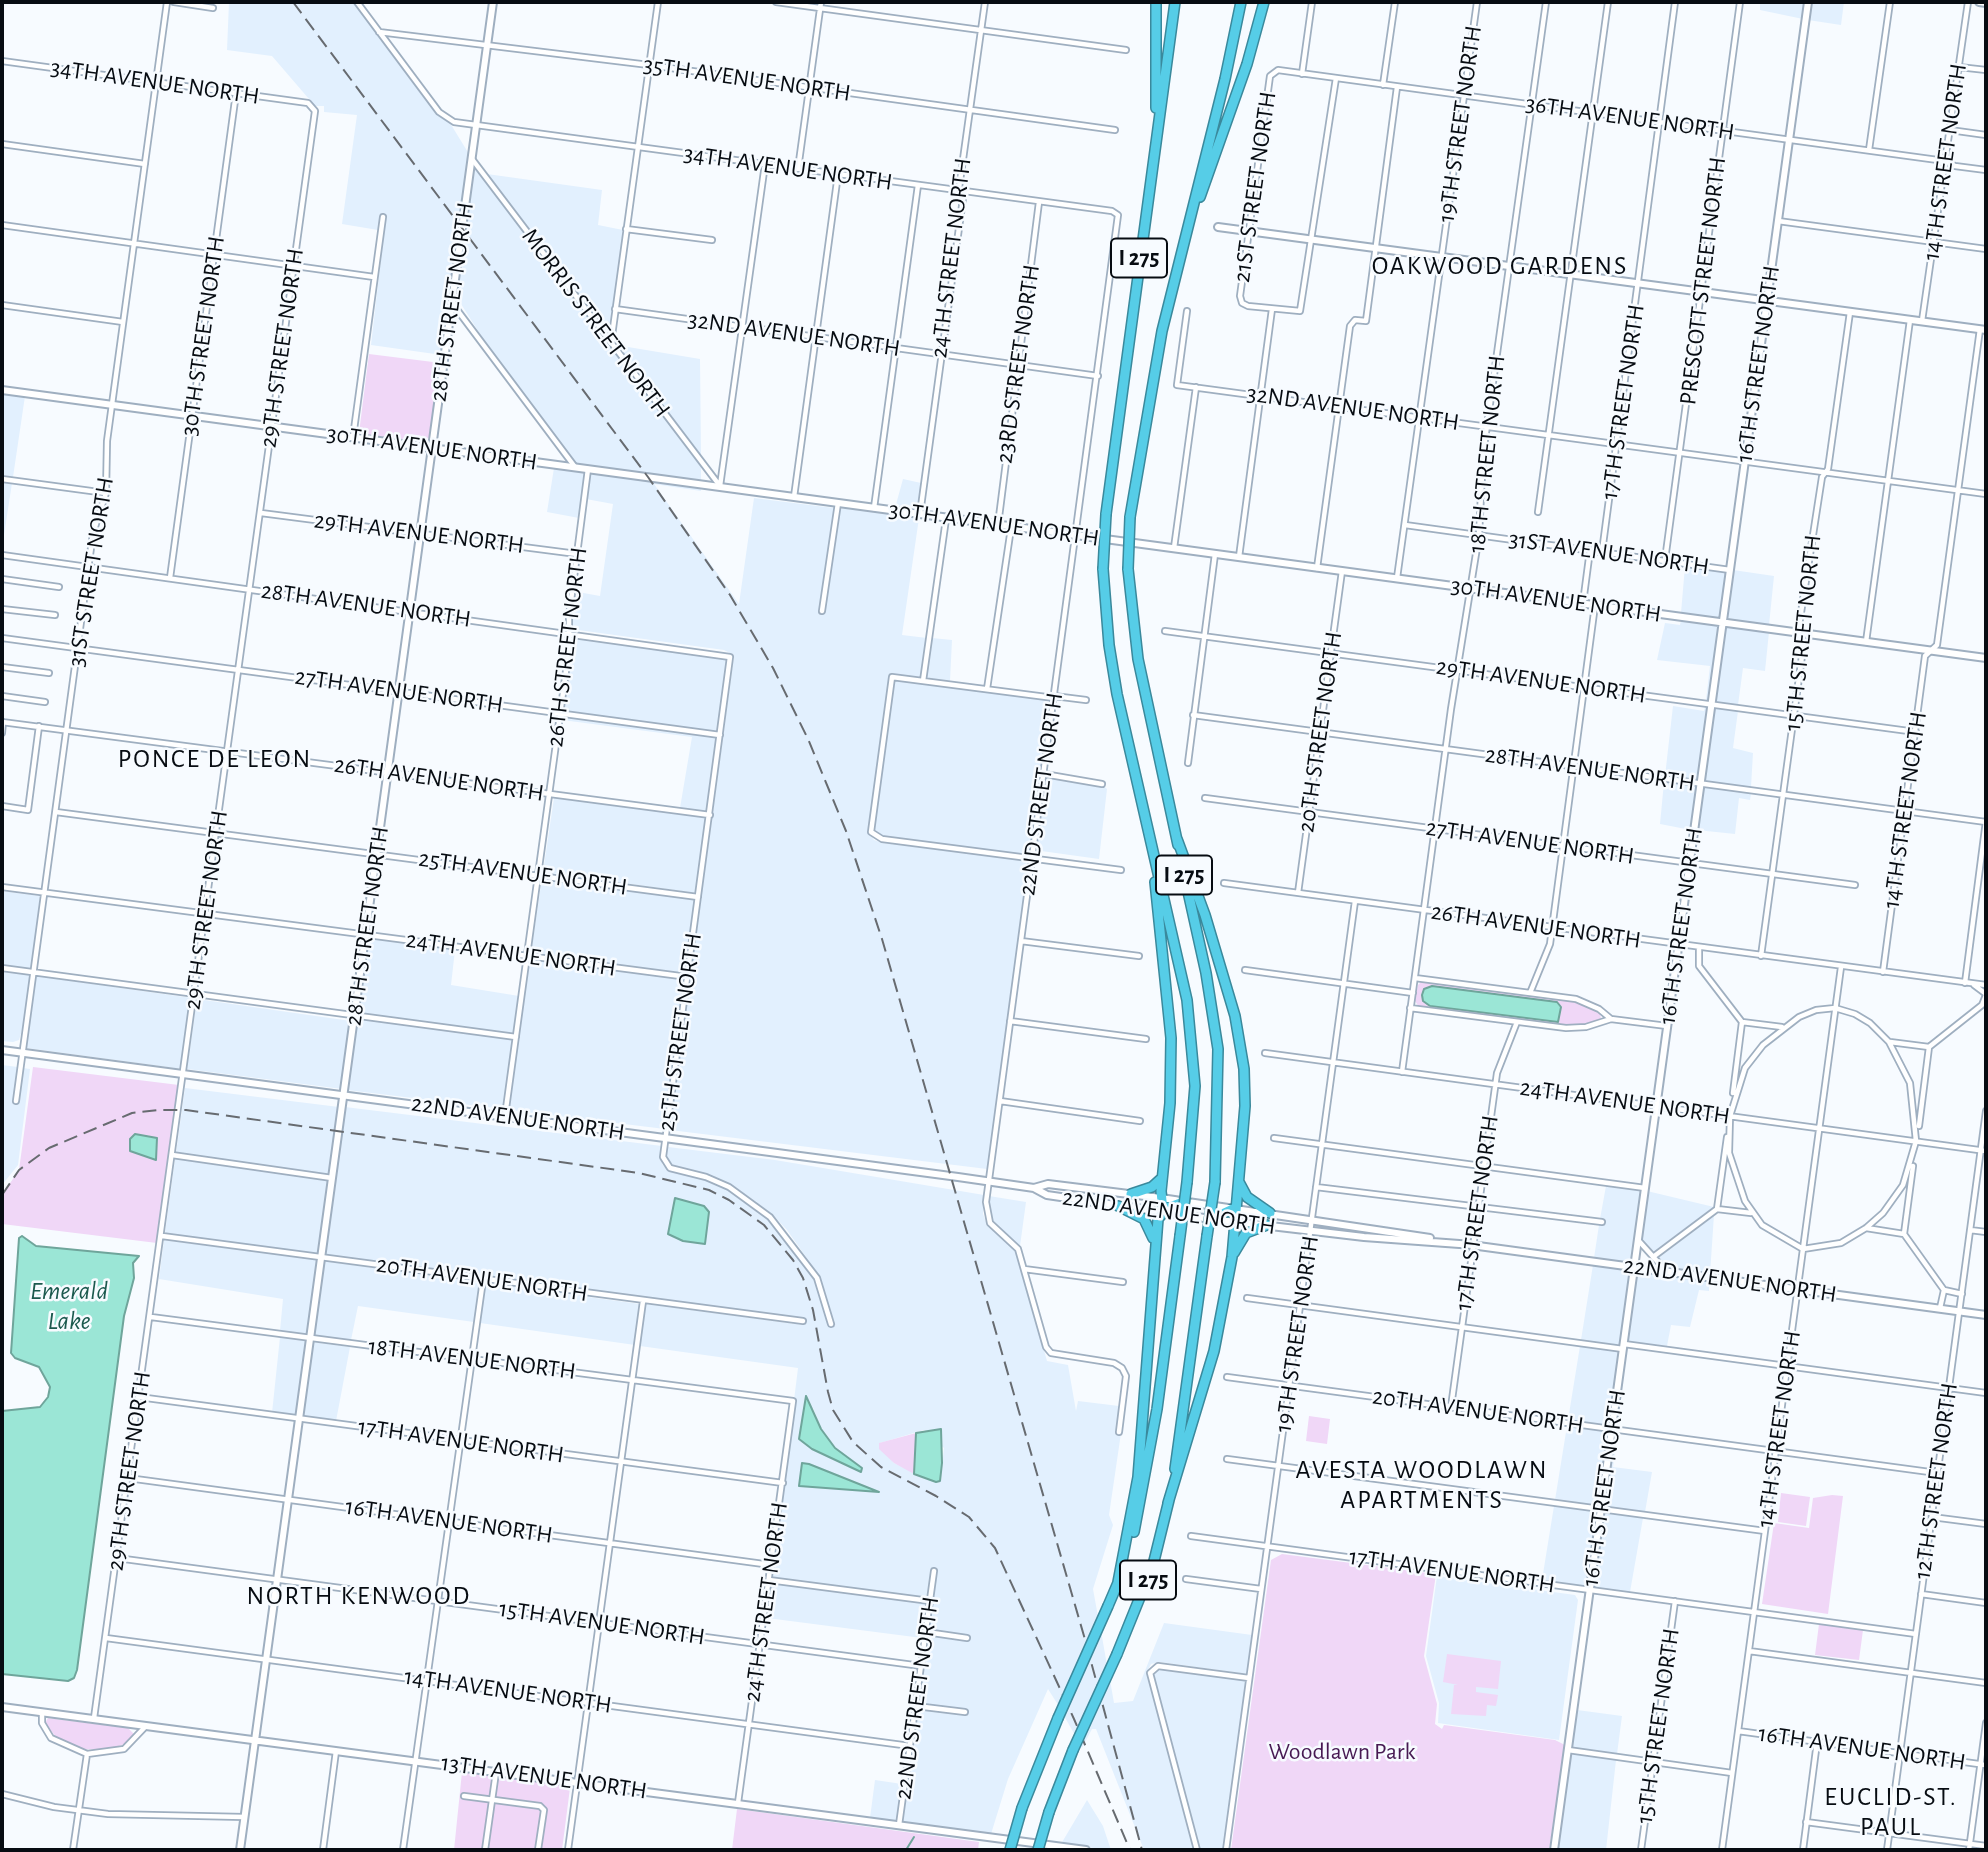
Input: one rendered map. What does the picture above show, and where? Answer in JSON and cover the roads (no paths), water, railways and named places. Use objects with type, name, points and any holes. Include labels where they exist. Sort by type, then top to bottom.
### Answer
[{"type":"highway","points":[[1156,2],[1156,136]]},
{"type":"highway","name":"I 275","points":[[1010,1850],[1022,1808],[1118,1582],[1134,1531],[1149,1459],[1194,1131],[1192,1041],[1178,960],[1108,645],[1103,569],[1106,514],[1175,2]]},
{"type":"highway","name":"I 275","points":[[1038,1850],[1049,1812],[1073,1750],[1117,1654],[1153,1565],[1168,1503],[1215,1182],[1219,1049],[1206,973],[1139,659],[1128,569],[1130,517],[1153,370],[1225,79],[1241,2]]},
{"type":"highway","points":[[1182,245],[1247,64],[1264,2]]},
{"type":"highway","points":[[1168,1503],[1208,1378],[1232,1257],[1245,1106],[1244,1069],[1235,1016],[1205,915],[1177,839]]},
{"type":"highway","points":[[1152,849],[1171,1038],[1170,1103],[1161,1198],[1163,1211]]},
{"type":"highway","points":[[1131,1194],[1152,1187],[1162,1178]]},
{"type":"highway","points":[[1238,1181],[1247,1197],[1270,1213]]},
{"type":"highway","points":[[1118,1582],[1138,1478],[1157,1219],[1163,1211],[1186,1201]]},
{"type":"highway","points":[[1118,1206],[1148,1223],[1155,1244]]},
{"type":"highway","points":[[1211,1219],[1235,1208]]},
{"type":"highway","points":[[1232,1257],[1241,1239],[1266,1225]]},
{"type":"street","name":"31ST STREET NORTH","points":[[16,1101],[93,533],[106,493],[107,441],[167,2]]},
{"type":"street","points":[[174,2],[213,8]]},
{"type":"street","points":[[357,2],[379,32]]},
{"type":"street","name":"28TH STREET NORTH","points":[[240,1850],[493,2]]},
{"type":"street","points":[[611,343],[658,2]]},
{"type":"street","points":[[776,2],[820,5],[1126,50]]},
{"type":"street","name":"24TH STREET NORTH","points":[[920,515],[964,191],[959,188],[985,2]]},
{"type":"street","name":"21ST STREET NORTH","points":[[1302,74],[1312,2]]},
{"type":"street","points":[[1383,85],[1395,2]]},
{"type":"street","name":"19TH STREET NORTH","points":[[1397,578],[1477,2]]},
{"type":"street","name":"18TH STREET NORTH","points":[[1402,1072],[1446,749],[1472,589],[1487,427],[1546,2]]},
{"type":"street","points":[[1538,512],[1608,2]]},
{"type":"street","name":"17TH STREET NORTH","points":[[1602,552],[1675,2]]},
{"type":"street","name":"PRESCOTT STREET NORTH","points":[[1665,561],[1740,2]]},
{"type":"street","name":"16TH STREET NORTH","points":[[1554,1850],[1808,2]]},
{"type":"street","points":[[1869,150],[1890,2]]},
{"type":"street","name":"14TH STREET NORTH","points":[[1922,321],[1968,2]]},
{"type":"street","points":[[1979,2],[1986,3]]},
{"type":"street","points":[[798,169],[820,5]]},
{"type":"street","name":"34TH AVENUE NORTH","points":[[379,32],[439,111],[454,122],[1112,211],[1119,218]]},
{"type":"street","name":"35TH AVENUE NORTH","points":[[379,32],[649,65],[1115,130]]},
{"type":"street","name":"34TH AVENUE NORTH","points":[[2,61],[308,103]]},
{"type":"street","points":[[1959,67],[1986,70]]},
{"type":"street","name":"21ST STREET NORTH","points":[[1239,557],[1272,310],[1242,303],[1270,76],[1274,71]]},
{"type":"street","name":"36TH AVENUE NORTH","points":[[1274,71],[1869,150],[1986,170]]},
{"type":"street","points":[[1272,310],[1300,311],[1336,78]]},
{"type":"street","points":[[1317,568],[1350,326],[1355,320],[1366,321],[1398,87]]},
{"type":"street","name":"30TH STREET NORTH","points":[[170,578],[236,93]]},
{"type":"street","name":"29TH STREET NORTH","points":[[94,1718],[207,914],[315,111],[308,103]]},
{"type":"street","points":[[1950,130],[1986,135]]},
{"type":"street","points":[[2,144],[145,164]]},
{"type":"street","name":"MORRIS STREET NORTH","points":[[472,159],[720,487]]},
{"type":"street","points":[[720,487],[765,164]]},
{"type":"street","points":[[794,497],[838,174]]},
{"type":"street","points":[[874,508],[918,185]]},
{"type":"street","name":"23RD STREET NORTH","points":[[998,526],[1040,202]]},
{"type":"street","points":[[353,437],[383,217]]},
{"type":"street","name":"22ND STREET NORTH","points":[[1119,218],[986,1202],[990,1223],[1018,1249],[1046,1347],[1051,1353],[1114,1363],[1122,1368],[1126,1376],[1119,1432]]},
{"type":"street","points":[[1778,221],[1986,249]]},
{"type":"street","points":[[2,225],[374,276]]},
{"type":"street","points":[[1218,227],[1983,330],[1937,645],[1933,651]]},
{"type":"street","points":[[626,229],[712,240]]},
{"type":"street","points":[[452,303],[576,467]]},
{"type":"street","points":[[2,305],[123,322]]},
{"type":"street","name":"32ND AVENUE NORTH","points":[[615,309],[1098,376]]},
{"type":"street","name":"32ND AVENUE NORTH","points":[[1187,311],[1177,385],[1986,494]]},
{"type":"street","name":"15TH STREET NORTH","points":[[1762,956],[1804,641],[1798,632],[1822,477],[1828,469],[1850,312]]},
{"type":"street","points":[[1866,642],[1910,320]]},
{"type":"street","points":[[1174,548],[1196,387]]},
{"type":"street","name":"30TH AVENUE NORTH","points":[[2,390],[1986,658]]},
{"type":"street","name":"26TH STREET NORTH","points":[[505,1116],[569,649],[568,632],[588,469]]},
{"type":"street","points":[[2,479],[106,493]]},
{"type":"street","points":[[822,611],[838,503]]},
{"type":"street","name":"29TH AVENUE NORTH","points":[[261,513],[577,554]]},
{"type":"street","points":[[923,681],[946,519]]},
{"type":"street","name":"31ST AVENUE NORTH","points":[[1405,525],[1730,570]]},
{"type":"street","points":[[987,689],[1011,528]]},
{"type":"street","points":[[1583,603],[1591,550]]},
{"type":"street","points":[[1188,763],[1215,554]]},
{"type":"street","name":"28TH AVENUE NORTH","points":[[2,555],[568,632],[730,657]]},
{"type":"street","name":"20TH STREET NORTH","points":[[1298,893],[1342,571]]},
{"type":"street","points":[[2,579],[59,587]]},
{"type":"street","points":[[1530,993],[1549,950],[1595,605]]},
{"type":"street","points":[[2,609],[55,615]]},
{"type":"street","name":"29TH AVENUE NORTH","points":[[1165,631],[1916,732]]},
{"type":"street","name":"27TH AVENUE NORTH","points":[[2,638],[720,735]]},
{"type":"street","name":"14TH STREET NORTH","points":[[1883,972],[1925,656],[1933,651]]},
{"type":"street","name":"25TH STREET NORTH","points":[[730,657],[663,1157],[670,1168],[729,1187],[770,1217],[785,1232],[817,1278],[831,1324]]},
{"type":"street","points":[[2,667],[49,673]]},
{"type":"street","points":[[1086,700],[892,677],[871,832],[882,839],[1121,870]]},
{"type":"street","points":[[2,696],[45,702]]},
{"type":"street","name":"28TH AVENUE NORTH","points":[[1193,715],[1986,821]]},
{"type":"street","points":[[2,722],[2,733]]},
{"type":"street","name":"26TH AVENUE NORTH","points":[[2,722],[709,815]]},
{"type":"street","points":[[2,806],[28,810],[39,726]]},
{"type":"street","points":[[1044,774],[1102,784]]},
{"type":"street","name":"27TH AVENUE NORTH","points":[[1205,798],[1855,885]]},
{"type":"street","name":"25TH AVENUE NORTH","points":[[56,812],[698,897]]},
{"type":"street","points":[[1965,984],[1986,821]]},
{"type":"street","name":"26TH AVENUE NORTH","points":[[1223,883],[1986,985]]},
{"type":"street","name":"24TH AVENUE NORTH","points":[[2,887],[688,977]]},
{"type":"street","name":"19TH STREET NORTH","points":[[1226,1850],[1355,901]]},
{"type":"street","points":[[1021,941],[1139,956]]},
{"type":"street","points":[[1699,948],[1699,966],[1742,1022],[1717,1209]]},
{"type":"street","name":"14TH STREET NORTH","points":[[1722,1850],[1841,967]]},
{"type":"street","points":[[2,968],[516,1037]]},
{"type":"street","points":[[1245,971],[1413,993]]},
{"type":"street","points":[[1415,978],[1576,999],[1599,1009],[1611,1019]]},
{"type":"street","points":[[1889,1042],[1929,1047],[1984,1005],[1986,995],[1973,985]]},
{"type":"street","points":[[1410,1008],[1577,1028],[1611,1019],[1667,1026]]},
{"type":"street","points":[[1835,1008],[1855,1014],[1870,1023],[1889,1042],[1910,1083],[1916,1141],[1903,1185],[1883,1213],[1841,1244],[1803,1249],[1772,1233],[1752,1213],[1732,1166],[1730,1116],[1745,1068],[1763,1045],[1783,1027],[1816,1010],[1835,1008]]},
{"type":"street","points":[[1010,1021],[1146,1039]]},
{"type":"street","name":"17TH STREET NORTH","points":[[1451,1407],[1496,1085],[1501,1059],[1517,1022]]},
{"type":"street","points":[[1742,1022],[1783,1027]]},
{"type":"street","points":[[1929,1047],[1904,1234],[1944,1290],[1962,1294]]},
{"type":"street","name":"22ND AVENUE NORTH","points":[[2,1050],[988,1181],[1034,1188],[1047,1195],[1211,1219],[1473,1245]]},
{"type":"street","name":"24TH AVENUE NORTH","points":[[1265,1053],[1984,1150]]},
{"type":"street","points":[[1000,1101],[1140,1121]]},
{"type":"street","name":"12TH STREET NORTH","points":[[1886,1850],[1970,1230],[1984,1150],[1986,1111]]},
{"type":"street","points":[[1275,1138],[1645,1188]]},
{"type":"street","points":[[172,1155],[332,1178]]},
{"type":"street","name":"22ND AVENUE NORTH","points":[[1034,1188],[1048,1184],[1186,1201],[1473,1245],[1986,1315]]},
{"type":"street","points":[[1316,1186],[1602,1222]]},
{"type":"street","points":[[1653,1257],[1717,1209],[1752,1213]]},
{"type":"street","points":[[1866,1228],[1904,1234]]},
{"type":"street","points":[[1970,1230],[1986,1232]]},
{"type":"street","name":"20TH AVENUE NORTH","points":[[162,1236],[803,1321]]},
{"type":"street","points":[[1638,1240],[1667,1271]]},
{"type":"street","points":[[1024,1269],[1123,1282]]},
{"type":"street","points":[[403,1850],[483,1280]]},
{"type":"street","points":[[1940,1308],[1944,1290]]},
{"type":"street","points":[[1247,1298],[1986,1393]]},
{"type":"street","points":[[568,1850],[643,1301]]},
{"type":"street","name":"18TH AVENUE NORTH","points":[[151,1318],[793,1401]]},
{"type":"street","name":"20TH AVENUE NORTH","points":[[1227,1377],[1937,1473]]},
{"type":"street","name":"17TH AVENUE NORTH","points":[[139,1397],[783,1483]]},
{"type":"street","name":"24TH STREET NORTH","points":[[738,1803],[793,1401]]},
{"type":"street","points":[[1227,1459],[1765,1531]]},
{"type":"street","name":"16TH AVENUE NORTH","points":[[128,1478],[771,1565]]},
{"type":"street","points":[[1931,1517],[1986,1524]]},
{"type":"street","name":"17TH AVENUE NORTH","points":[[1191,1536],[1916,1634]]},
{"type":"street","name":"15TH AVENUE NORTH","points":[[117,1558],[921,1666]]},
{"type":"street","name":"22ND STREET NORTH","points":[[899,1825],[934,1571]]},
{"type":"street","points":[[1186,1578],[1261,1589]]},
{"type":"street","points":[[769,1580],[930,1601]]},
{"type":"street","points":[[1921,1594],[1986,1602]]},
{"type":"street","name":"15TH STREET NORTH","points":[[1641,1850],[1675,1601]]},
{"type":"street","points":[[926,1632],[967,1637]]},
{"type":"street","name":"14TH AVENUE NORTH","points":[[106,1638],[427,1679],[910,1746]]},
{"type":"street","points":[[1749,1651],[1986,1683]]},
{"type":"street","points":[[1197,1850],[1150,1678],[1154,1667],[1249,1678]]},
{"type":"street","name":"13TH AVENUE NORTH","points":[[2,1706],[1086,1850]]},
{"type":"street","points":[[916,1706],[965,1712]]},
{"type":"street","points":[[41,1712],[42,1723],[51,1738],[87,1754],[124,1749],[147,1725]]},
{"type":"street","points":[[1969,1847],[1983,1764],[1986,1723]]},
{"type":"street","name":"16TH AVENUE NORTH","points":[[1738,1731],[1983,1764]]},
{"type":"street","points":[[1803,1850],[1817,1742]]},
{"type":"street","points":[[323,1850],[337,1749]]},
{"type":"street","points":[[1568,1750],[1732,1773]]},
{"type":"street","points":[[74,1850],[87,1754]]},
{"type":"street","points":[[485,1850],[496,1771]]},
{"type":"street","points":[[2,1794],[79,1811],[144,1816],[244,1817]]},
{"type":"street","points":[[464,1796],[540,1806],[544,1810],[538,1850]]},
{"type":"street","points":[[1807,1822],[1969,1847],[1986,1846]]},
{"type":"water","points":[[1432,986],[1557,1002],[1561,1007],[1558,1022],[1430,1006],[1423,1001],[1422,995],[1424,989]]},
{"type":"water","points":[[135,1134],[157,1138],[156,1160],[130,1151],[130,1139]]},
{"type":"water","points":[[675,1198],[704,1206],[709,1212],[705,1244],[683,1241],[668,1234]]},
{"type":"water","name":"Emerald Lake","points":[[22,1236],[36,1246],[139,1256],[133,1263],[134,1278],[124,1316],[77,1670],[74,1678],[68,1681],[2,1674],[2,1411],[40,1407],[48,1397],[50,1387],[39,1367],[15,1358],[11,1353],[19,1238]]},
{"type":"water","points":[[806,1396],[821,1429],[835,1448],[862,1468],[861,1472],[812,1449],[799,1439]]},
{"type":"water","points":[[941,1429],[942,1463],[940,1481],[936,1482],[914,1474],[916,1433]]},
{"type":"water","points":[[802,1463],[809,1464],[879,1492],[799,1486]]},
{"type":"waterway","points":[[906,1850],[914,1837]]},
{"type":"railway","points":[[293,2],[648,477],[730,595],[773,668],[808,739],[846,831],[882,939],[1084,1636],[1142,1850]]},
{"type":"railway","points":[[2,1195],[19,1170],[49,1148],[132,1113],[186,1110],[639,1173],[709,1190],[729,1200],[764,1225],[793,1260],[803,1278],[813,1310],[833,1410],[853,1442],[881,1467],[969,1517],[995,1548],[1074,1719],[1130,1850]]},
{"type":"district","name":"OAKWOOD GARDENS","points":[[1500,266]]},
{"type":"district","name":"PONCE DE LEON","points":[[215,759]]},
{"type":"district","name":"AVESTA WOODLAWN APARTMENTS","points":[[1422,1485]]},
{"type":"district","name":"NORTH KENWOOD","points":[[359,1596]]},
{"type":"district","name":"EUCLID-ST. PAUL","points":[[1891,1812]]},
{"type":"park label","name":"Woodlawn Park","points":[[1342,1752]]}]
